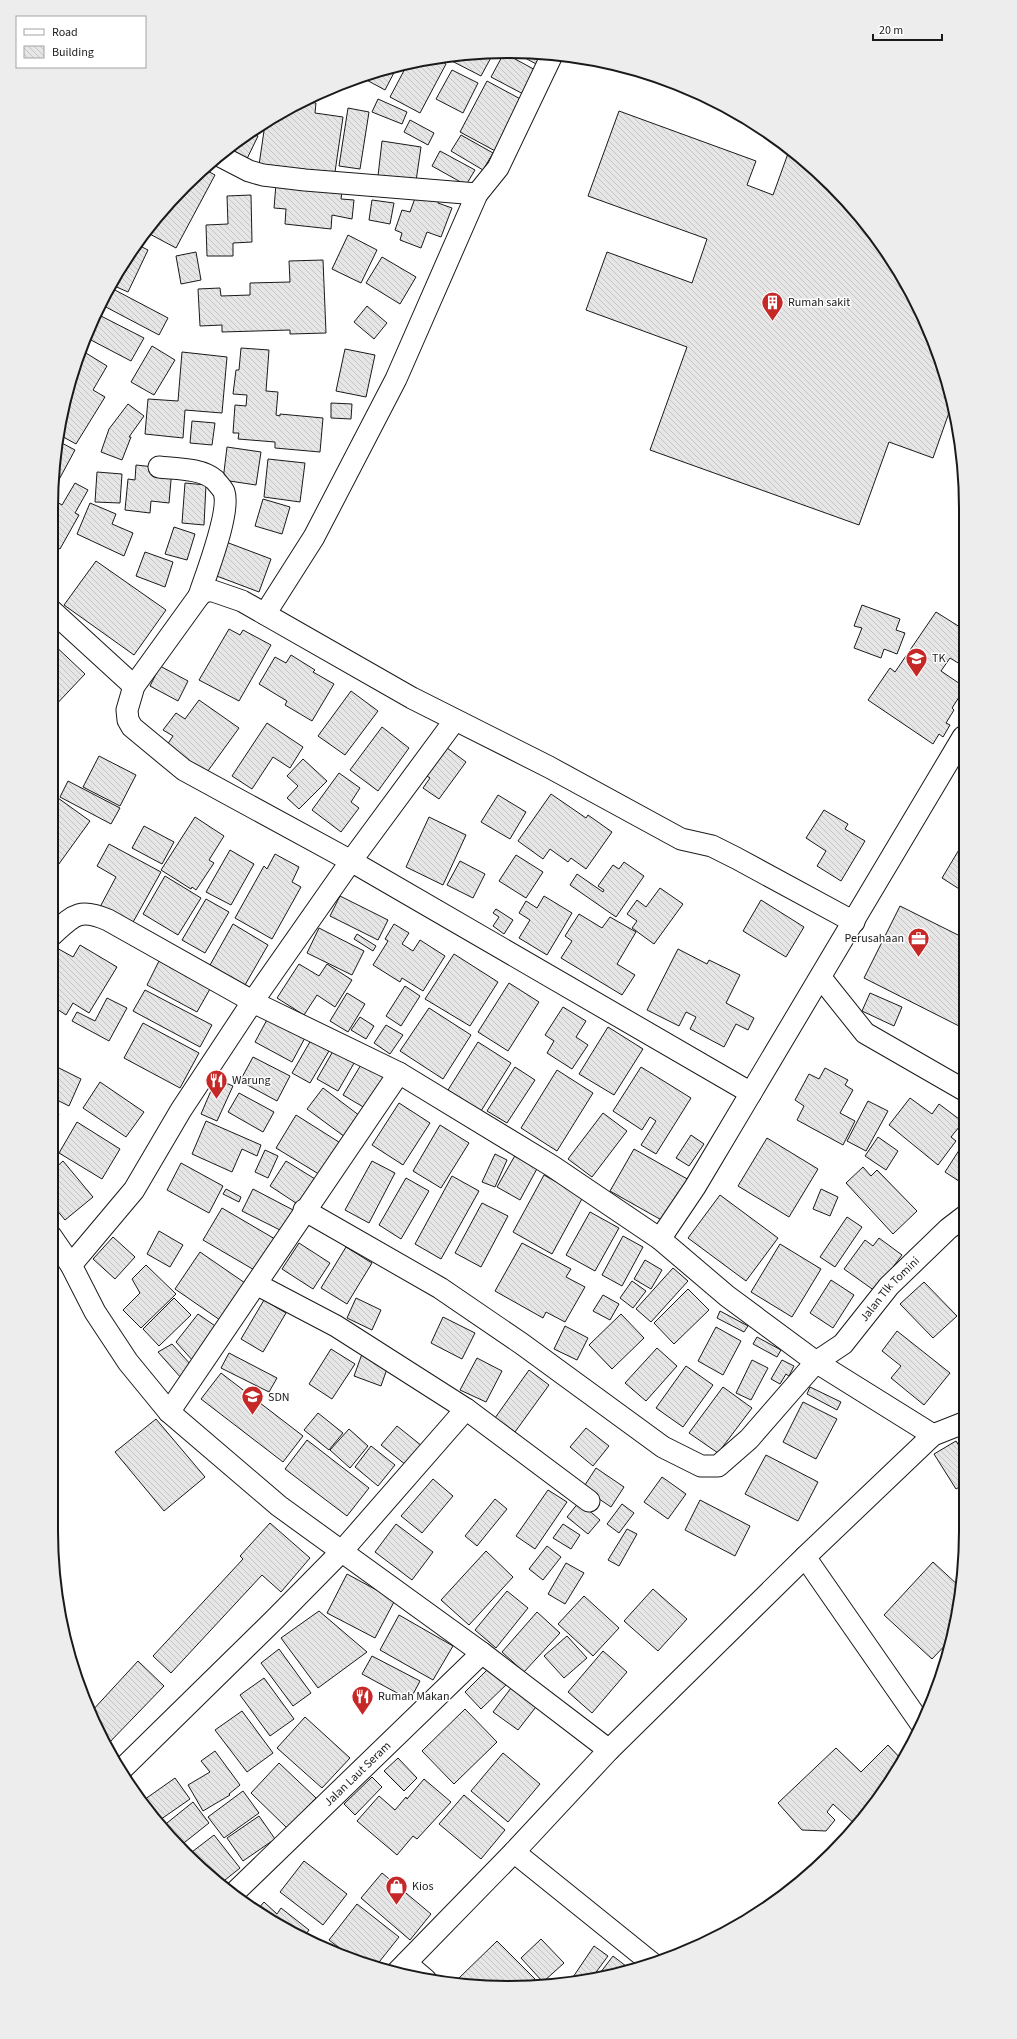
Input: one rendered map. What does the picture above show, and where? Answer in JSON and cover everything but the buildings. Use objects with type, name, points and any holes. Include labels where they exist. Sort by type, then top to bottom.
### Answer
[{"type":"street","points":[[265,614],[314,537],[396,379],[477,194],[498,168],[550,60]]},
{"type":"street","points":[[225,159],[249,171],[263,175],[305,180],[477,194]]},
{"type":"street","points":[[158,467],[188,470],[202,474],[214,480],[224,492],[225,513],[199,596]]},
{"type":"street","points":[[751,1093],[351,861],[184,770],[132,727],[128,720],[127,710],[134,686],[199,596],[205,591],[213,591],[242,601],[412,698],[549,766],[681,839],[712,846],[854,922]]},
{"type":"street","points":[[58,616],[134,686]]},
{"type":"street","points":[[71,1265],[134,1190],[181,1110],[253,1001],[351,861],[455,720]]},
{"type":"street","points":[[660,1239],[695,1187],[821,978],[959,744]]},
{"type":"street","points":[[58,929],[71,917],[77,914],[86,913],[97,915],[253,1001],[399,1073],[552,1166],[660,1239],[727,1296],[816,1362],[933,1435]]},
{"type":"street","points":[[821,978],[865,1033],[959,1087]]},
{"type":"street","points":[[169,1412],[213,1350],[304,1210],[399,1073]]},
{"type":"street","name":"Jalan Tlk Tomini","points":[[304,1210],[440,1288],[522,1344],[663,1447],[701,1466],[718,1466],[750,1439],[816,1362],[843,1344],[889,1286],[948,1229],[959,1221]]},
{"type":"street","points":[[58,1246],[71,1265],[95,1312],[124,1356],[169,1412],[279,1506],[482,1653],[608,1750]]},
{"type":"street","points":[[256,1284],[336,1326],[466,1409],[588,1501]]},
{"type":"street","points":[[125,1766],[276,1619],[342,1551],[466,1409]]},
{"type":"street","points":[[401,1968],[514,1852],[608,1750],[805,1557],[933,1435],[959,1425]]},
{"type":"street","points":[[805,1557],[918,1719]]},
{"type":"street","name":"Jalan Laut Seram","points":[[238,1891],[482,1653]]},
{"type":"street","points":[[514,1852],[647,1959]]},
{"type":"place","name":"Rumah sakit","points":[[772,322]]},
{"type":"place","name":"TK","points":[[917,678]]},
{"type":"place","name":"Perusahaan","points":[[919,958]]},
{"type":"place","name":"Warung","points":[[217,1100]]},
{"type":"place","name":"SDN","points":[[252,1416]]},
{"type":"place","name":"Rumah Makan","points":[[362,1716]]},
{"type":"place","name":"Kios","points":[[396,1906]]}]
